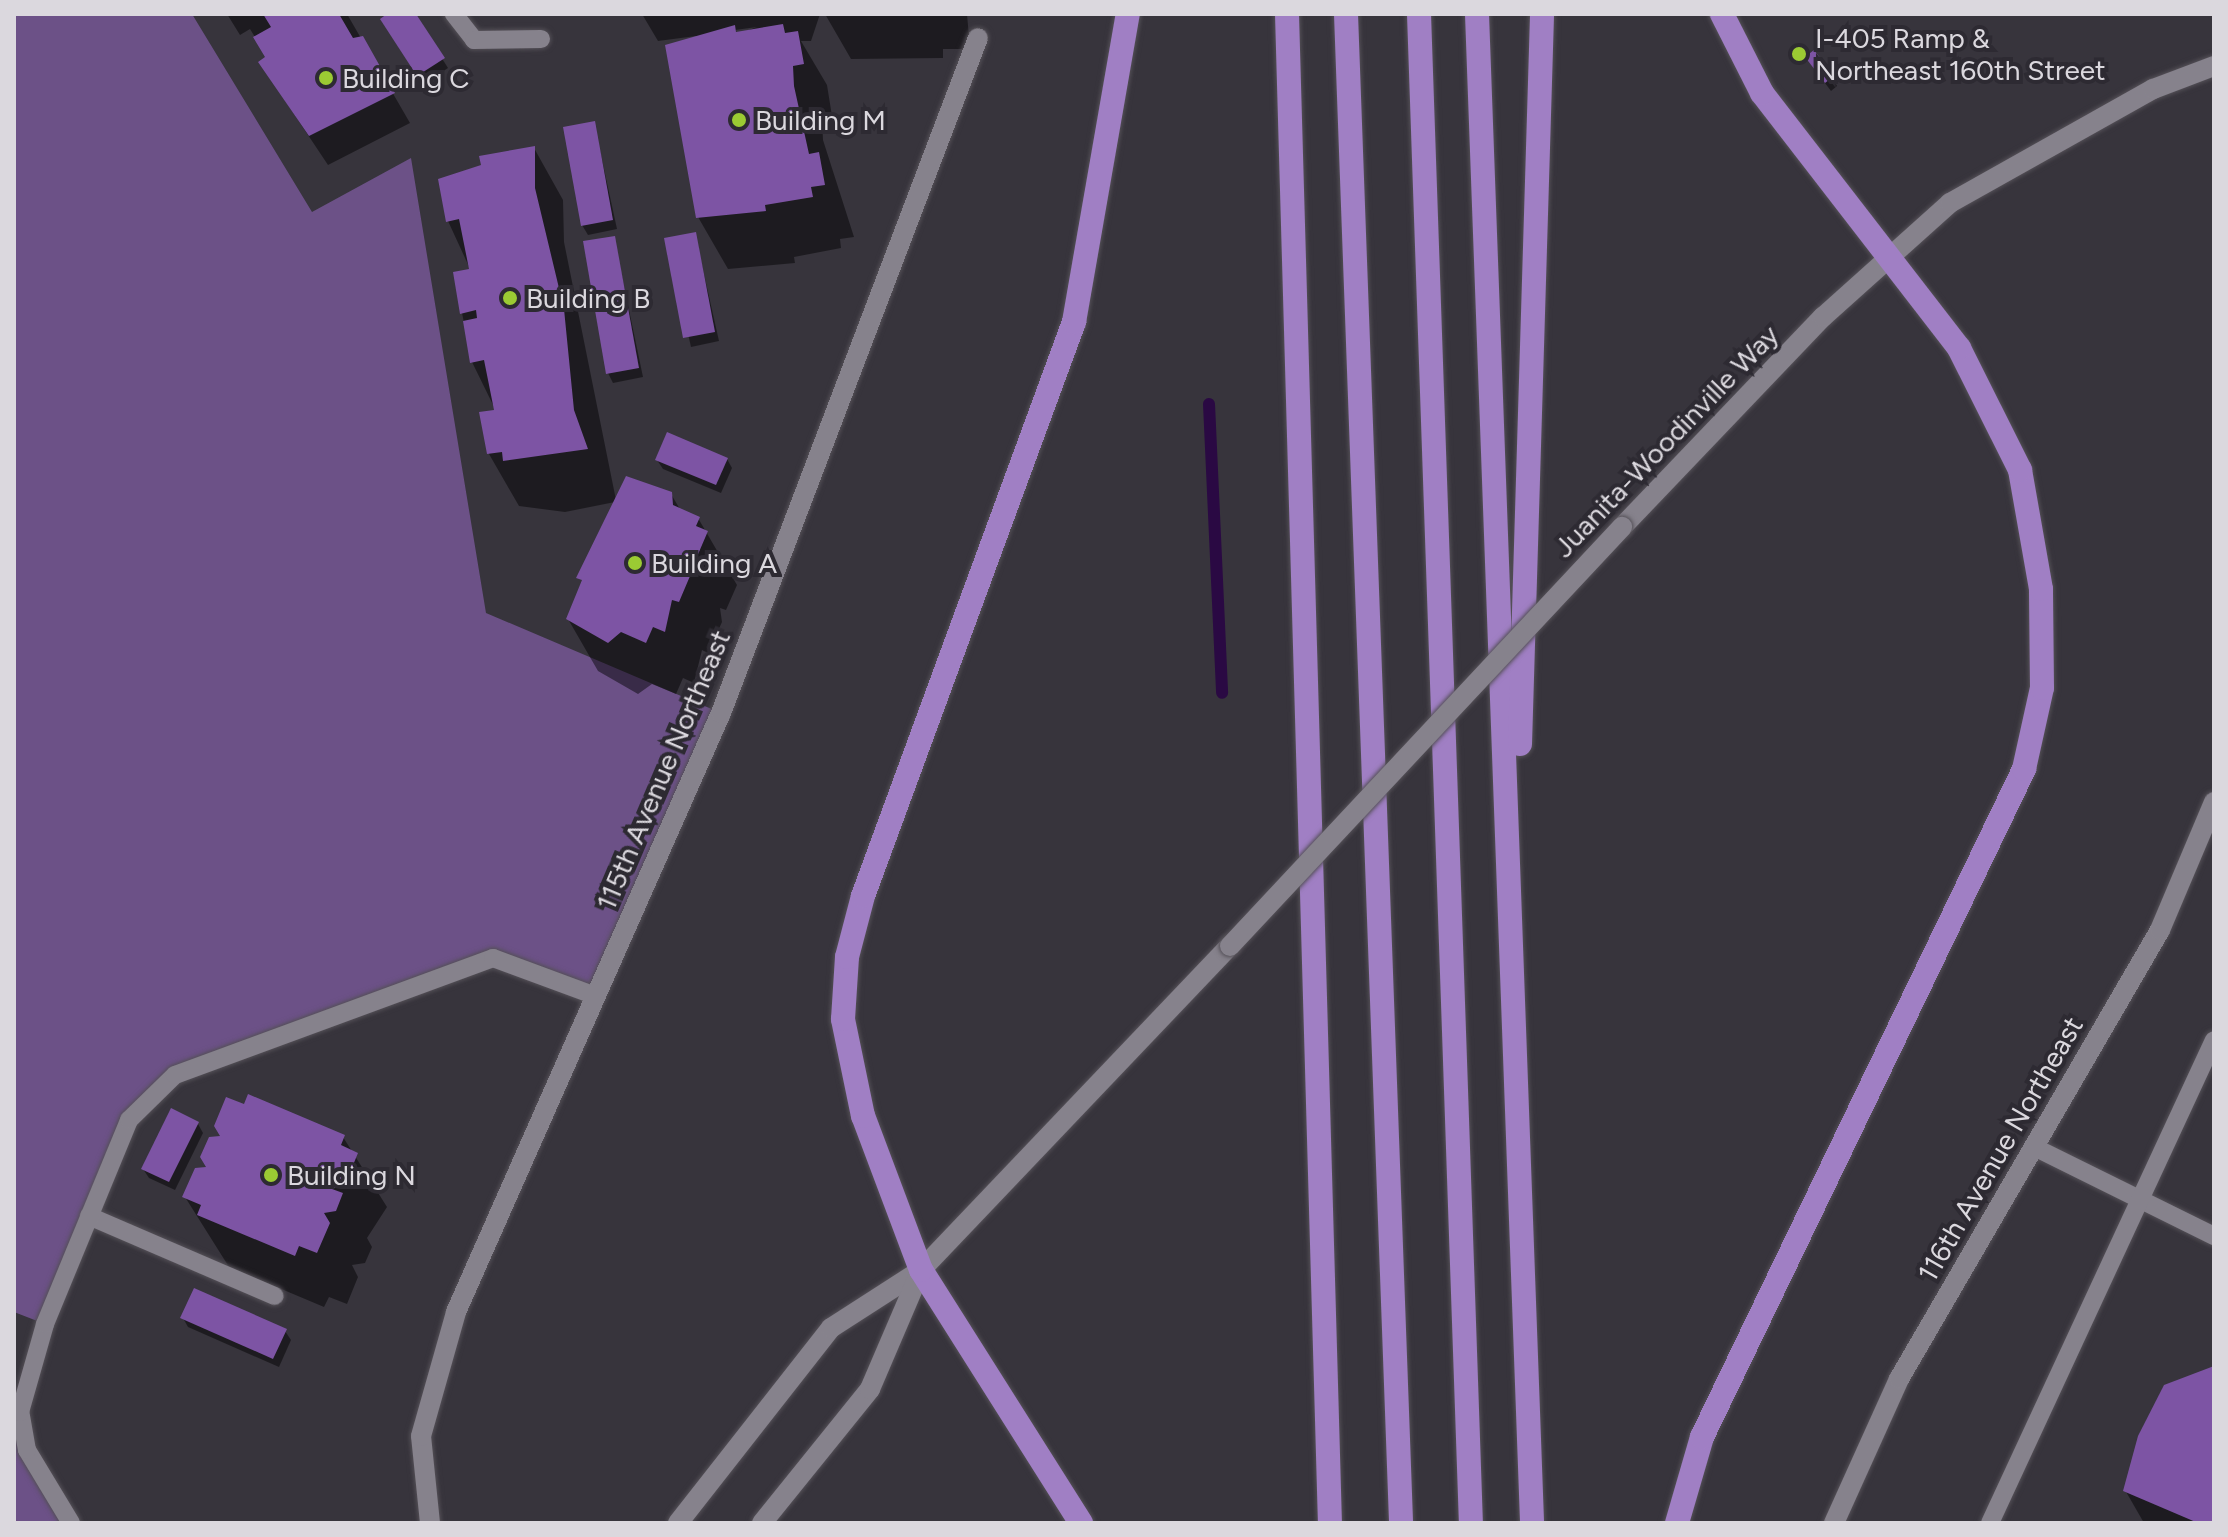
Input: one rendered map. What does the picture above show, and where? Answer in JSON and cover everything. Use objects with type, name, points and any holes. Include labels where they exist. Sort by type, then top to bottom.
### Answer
[{"type":"highway","points":[[1081,1523],[921,1270],[863,1116],[843,1019],[847,957],[863,896],[1074,322],[1128,14]]},
{"type":"highway","points":[[1287,14],[1330,1523]]},
{"type":"highway","points":[[1346,14],[1401,1523]]},
{"type":"highway","points":[[1419,14],[1471,1523]]},
{"type":"highway","points":[[1477,14],[1514,963],[1532,1523]]},
{"type":"highway","points":[[1514,963],[1542,14]]},
{"type":"highway","points":[[1677,1523],[1702,1437],[2024,769],[2042,688],[2041,589],[2020,470],[1959,348],[1747,72],[1722,14]]},
{"type":"main road","name":"115th Avenue Northeast","points":[[430,1523],[421,1436],[434,1373],[721,713],[978,38]]},
{"type":"main road","name":"Juanita-Woodinville Way","points":[[921,1270],[1230,946],[1622,527],[1887,255],[1950,203],[2153,89],[2214,66]]},
{"type":"main road","name":"116th Avenue Northeast","points":[[1834,1523],[1899,1379],[2160,930],[2212,814]]},
{"type":"main road","points":[[678,1523],[831,1328],[921,1270]]},
{"type":"main road","points":[[762,1523],[870,1389],[921,1270]]},
{"type":"lane","points":[[454,14],[474,40],[541,39]]},
{"type":"lane","points":[[71,1523],[27,1450],[20,1412],[89,1216],[129,1120],[175,1075],[493,958],[596,996]]},
{"type":"lane","points":[[1990,1523],[2214,1040]]},
{"type":"lane","points":[[2034,1147],[2214,1236]]},
{"type":"lane","points":[[89,1216],[275,1296]]},
{"type":"shaded area","points":[[14,14],[192,14],[312,212],[411,158],[486,613],[721,713],[596,996],[493,958],[175,1075],[129,1120],[45,1324],[14,1312]]},
{"type":"shaded area","points":[[14,1409],[27,1450],[71,1523],[14,1523]]},
{"type":"building","name":"Building C","points":[[263,14],[339,14],[353,38],[363,36],[395,93],[309,136],[258,62],[265,57],[253,37],[271,27]]},
{"type":"building","points":[[387,14],[416,14],[445,58],[417,76],[380,19]]},
{"type":"building","name":"Building M","points":[[783,24],[785,33],[798,31],[804,64],[793,66],[794,86],[809,154],[819,152],[825,185],[811,187],[813,197],[765,205],[766,211],[696,218],[665,45],[735,25],[736,32]]},
{"type":"building","points":[[1814,50],[1834,76],[1825,83],[1805,57]]},
{"type":"building","points":[[595,121],[613,220],[581,226],[563,127]]},
{"type":"building","name":"Building B","points":[[535,146],[535,188],[564,309],[574,410],[588,449],[503,461],[502,452],[487,454],[479,412],[494,410],[484,360],[470,363],[463,321],[477,318],[476,310],[460,314],[453,272],[469,269],[459,219],[446,222],[438,179],[481,165],[479,156]]},
{"type":"building","points":[[696,232],[715,332],[683,338],[664,238]]},
{"type":"building","points":[[615,236],[639,368],[606,374],[583,241]]},
{"type":"building","points":[[667,432],[728,458],[716,485],[655,460]]},
{"type":"building","name":"Building A","points":[[626,476],[672,492],[673,505],[700,517],[696,526],[708,531],[696,559],[690,557],[686,566],[693,569],[679,602],[672,600],[665,632],[653,627],[646,643],[621,632],[608,643],[566,619],[582,580],[576,578]]},
{"type":"building","name":"Building N","points":[[248,1094],[345,1135],[341,1145],[358,1153],[346,1182],[332,1189],[343,1193],[336,1211],[324,1213],[330,1223],[317,1253],[299,1246],[295,1256],[197,1215],[201,1205],[182,1197],[195,1168],[206,1167],[200,1157],[209,1137],[220,1136],[214,1126],[226,1097],[244,1104]]},
{"type":"building","points":[[171,1108],[199,1122],[169,1182],[141,1169]]},
{"type":"building","points":[[194,1288],[287,1329],[273,1359],[180,1318]]},
{"type":"building","points":[[2214,1366],[2214,1523],[2198,1523],[2123,1491],[2138,1436],[2164,1385]]},
{"type":"waterway","points":[[1209,404],[1222,693]]},
{"type":"place","name":"I-405 Ramp & Northeast 160th Street","points":[[1799,54]]},
{"type":"place","name":"Building C","points":[[326,78]]},
{"type":"place","name":"Building M","points":[[739,120]]},
{"type":"place","name":"Building B","points":[[510,298]]},
{"type":"place","name":"Building A","points":[[635,563]]},
{"type":"place","name":"Building N","points":[[271,1175]]}]
